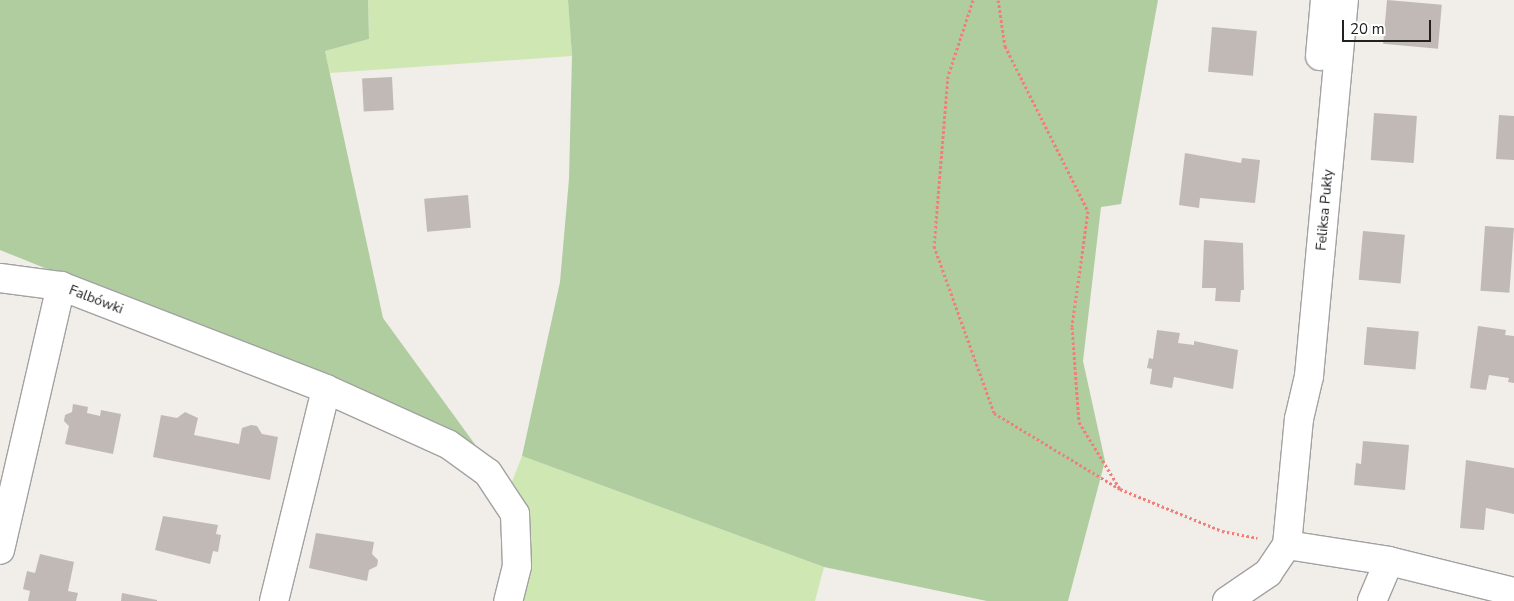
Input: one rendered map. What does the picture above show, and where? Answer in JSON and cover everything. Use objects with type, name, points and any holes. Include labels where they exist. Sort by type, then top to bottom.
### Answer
[{"type":"street","name":"Feliksa Pukły","points":[[1299,419],[1293,372],[1325,0]]},
{"type":"street","name":"Feliksa Pukły","points":[[1287,545],[1299,419],[1309,376],[1344,0]]},
{"type":"street","points":[[0,278],[61,286]]},
{"type":"street","name":"Falbówki","points":[[0,550],[61,286],[326,389],[448,444],[488,473],[515,514],[517,566],[508,601]]},
{"type":"street","points":[[274,601],[326,389]]},
{"type":"street","points":[[1227,601],[1268,573],[1287,545],[1389,562],[1514,592]]},
{"type":"street","points":[[1372,601],[1389,562]]},
{"type":"path","points":[[973,0],[948,76],[934,246],[994,413],[1120,489],[1222,531],[1287,545]]},
{"type":"path","points":[[998,0],[1004,46],[1088,211],[1072,326],[1079,422],[1120,489]]},
{"type":"green space","points":[[0,0],[368,0],[369,39],[325,51],[383,318],[482,454],[328,382],[0,250]]},
{"type":"green space","points":[[368,0],[568,0],[572,56],[330,73],[325,51],[369,39]]},
{"type":"green space","points":[[568,0],[1158,0],[1121,204],[1101,207],[1083,361],[1105,461],[1068,601],[987,601],[824,567],[522,456],[560,282],[569,179],[572,56]]},
{"type":"green space","points":[[522,456],[824,567],[815,601],[515,601],[508,492]]},
{"type":"building","points":[[1387,0],[1442,5],[1438,49],[1383,44]]},
{"type":"building","points":[[1212,27],[1257,31],[1253,76],[1208,72]]},
{"type":"building","points":[[392,77],[394,110],[364,112],[362,79]]},
{"type":"building","points":[[1374,113],[1417,116],[1414,163],[1371,160]]},
{"type":"building","points":[[1499,115],[1514,116],[1514,160],[1496,159]]},
{"type":"building","points":[[1185,153],[1241,163],[1242,158],[1260,160],[1255,203],[1200,198],[1199,208],[1179,205]]},
{"type":"building","points":[[468,195],[471,228],[427,232],[424,199]]},
{"type":"building","points":[[1485,226],[1514,228],[1509,293],[1480,291]]},
{"type":"building","points":[[1363,231],[1405,235],[1401,283],[1359,280]]},
{"type":"building","points":[[1204,240],[1243,243],[1244,290],[1241,290],[1240,302],[1215,301],[1216,288],[1202,288]]},
{"type":"building","points":[[1478,326],[1506,330],[1505,335],[1514,336],[1514,383],[1508,382],[1509,378],[1489,375],[1486,390],[1470,388]]},
{"type":"building","points":[[1367,327],[1419,332],[1415,369],[1364,365]]},
{"type":"building","points":[[1157,330],[1180,333],[1178,343],[1194,345],[1194,341],[1238,350],[1233,389],[1174,377],[1172,388],[1150,384],[1152,369],[1147,368],[1149,358],[1153,359]]},
{"type":"building","points":[[73,404],[88,407],[87,413],[100,416],[101,410],[121,414],[113,454],[65,444],[69,426],[64,421],[65,415],[72,412]]},
{"type":"building","points":[[185,412],[198,418],[194,435],[239,444],[242,428],[251,425],[257,426],[262,434],[278,437],[270,480],[153,457],[161,415],[177,418]]},
{"type":"building","points":[[1363,441],[1409,445],[1405,490],[1354,485],[1356,463],[1361,464]]},
{"type":"building","points":[[1466,460],[1514,468],[1514,514],[1486,508],[1484,530],[1460,528]]},
{"type":"building","points":[[163,516],[218,525],[216,534],[221,535],[218,552],[213,551],[210,564],[155,550]]},
{"type":"building","points":[[316,533],[374,542],[372,554],[378,560],[377,566],[369,570],[367,581],[309,568]]},
{"type":"building","points":[[40,554],[74,562],[68,591],[78,593],[76,601],[28,601],[30,591],[23,589],[27,571],[35,573]]},
{"type":"building","points":[[122,593],[157,600],[157,601],[121,601]]}]
